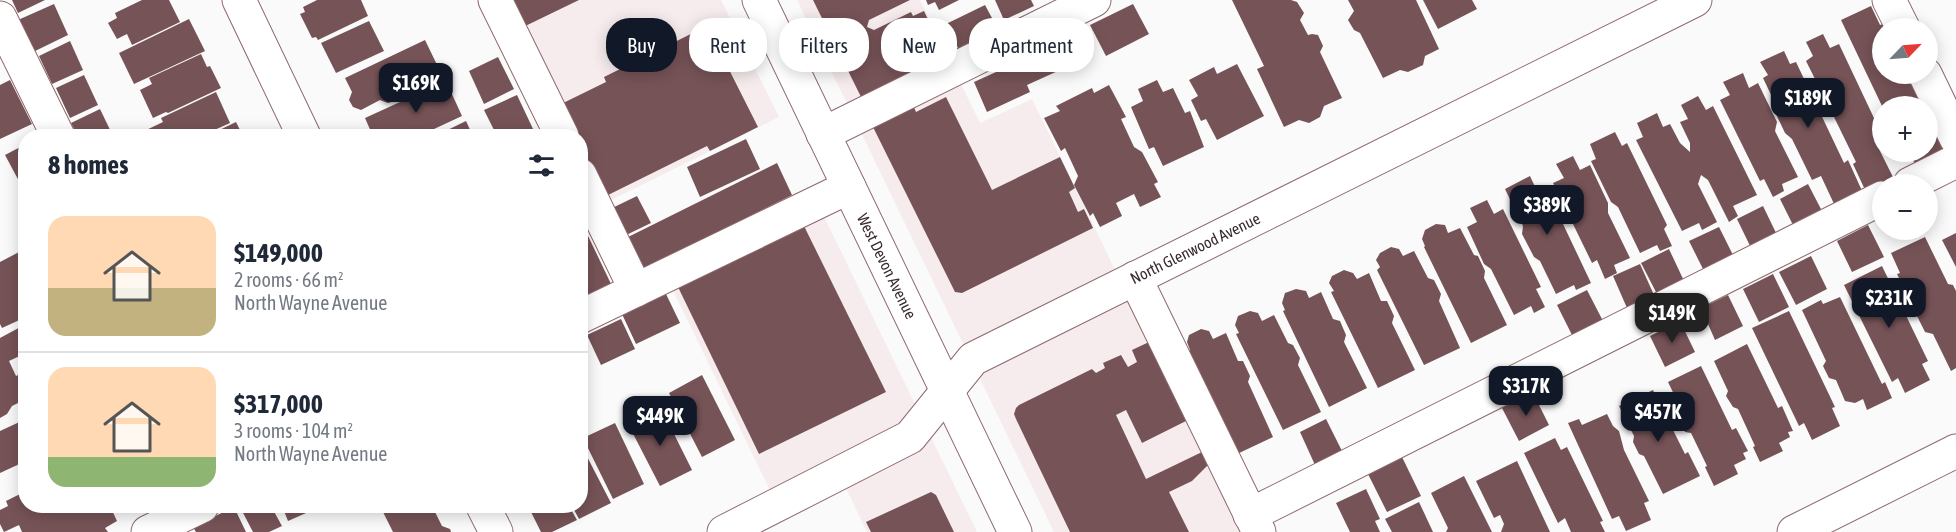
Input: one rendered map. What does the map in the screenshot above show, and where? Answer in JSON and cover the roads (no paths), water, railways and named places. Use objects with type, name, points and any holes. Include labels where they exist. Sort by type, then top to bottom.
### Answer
[{"type":"street","points":[[239,0],[301,129]]},
{"type":"street","points":[[495,0],[559,129]]},
{"type":"street","name":"West Devon Avenue","points":[[759,0],[1015,532]]},
{"type":"street","points":[[823,134],[1094,0]]},
{"type":"street","name":"North Glenwood Avenue","points":[[724,532],[910,437],[973,359],[1695,0]]},
{"type":"street","points":[[1889,0],[1898,18]]},
{"type":"street","points":[[0,18],[55,129]]},
{"type":"street","points":[[1930,84],[1956,138]]},
{"type":"street","points":[[1930,174],[1956,161]]},
{"type":"street","points":[[588,313],[849,187]]},
{"type":"street","points":[[588,191],[636,290]]},
{"type":"street","points":[[1135,278],[1254,524],[1872,203]]},
{"type":"street","points":[[1794,532],[1956,451]]},
{"type":"street","points":[[148,532],[187,513]]},
{"type":"street","points":[[486,513],[496,532]]}]
